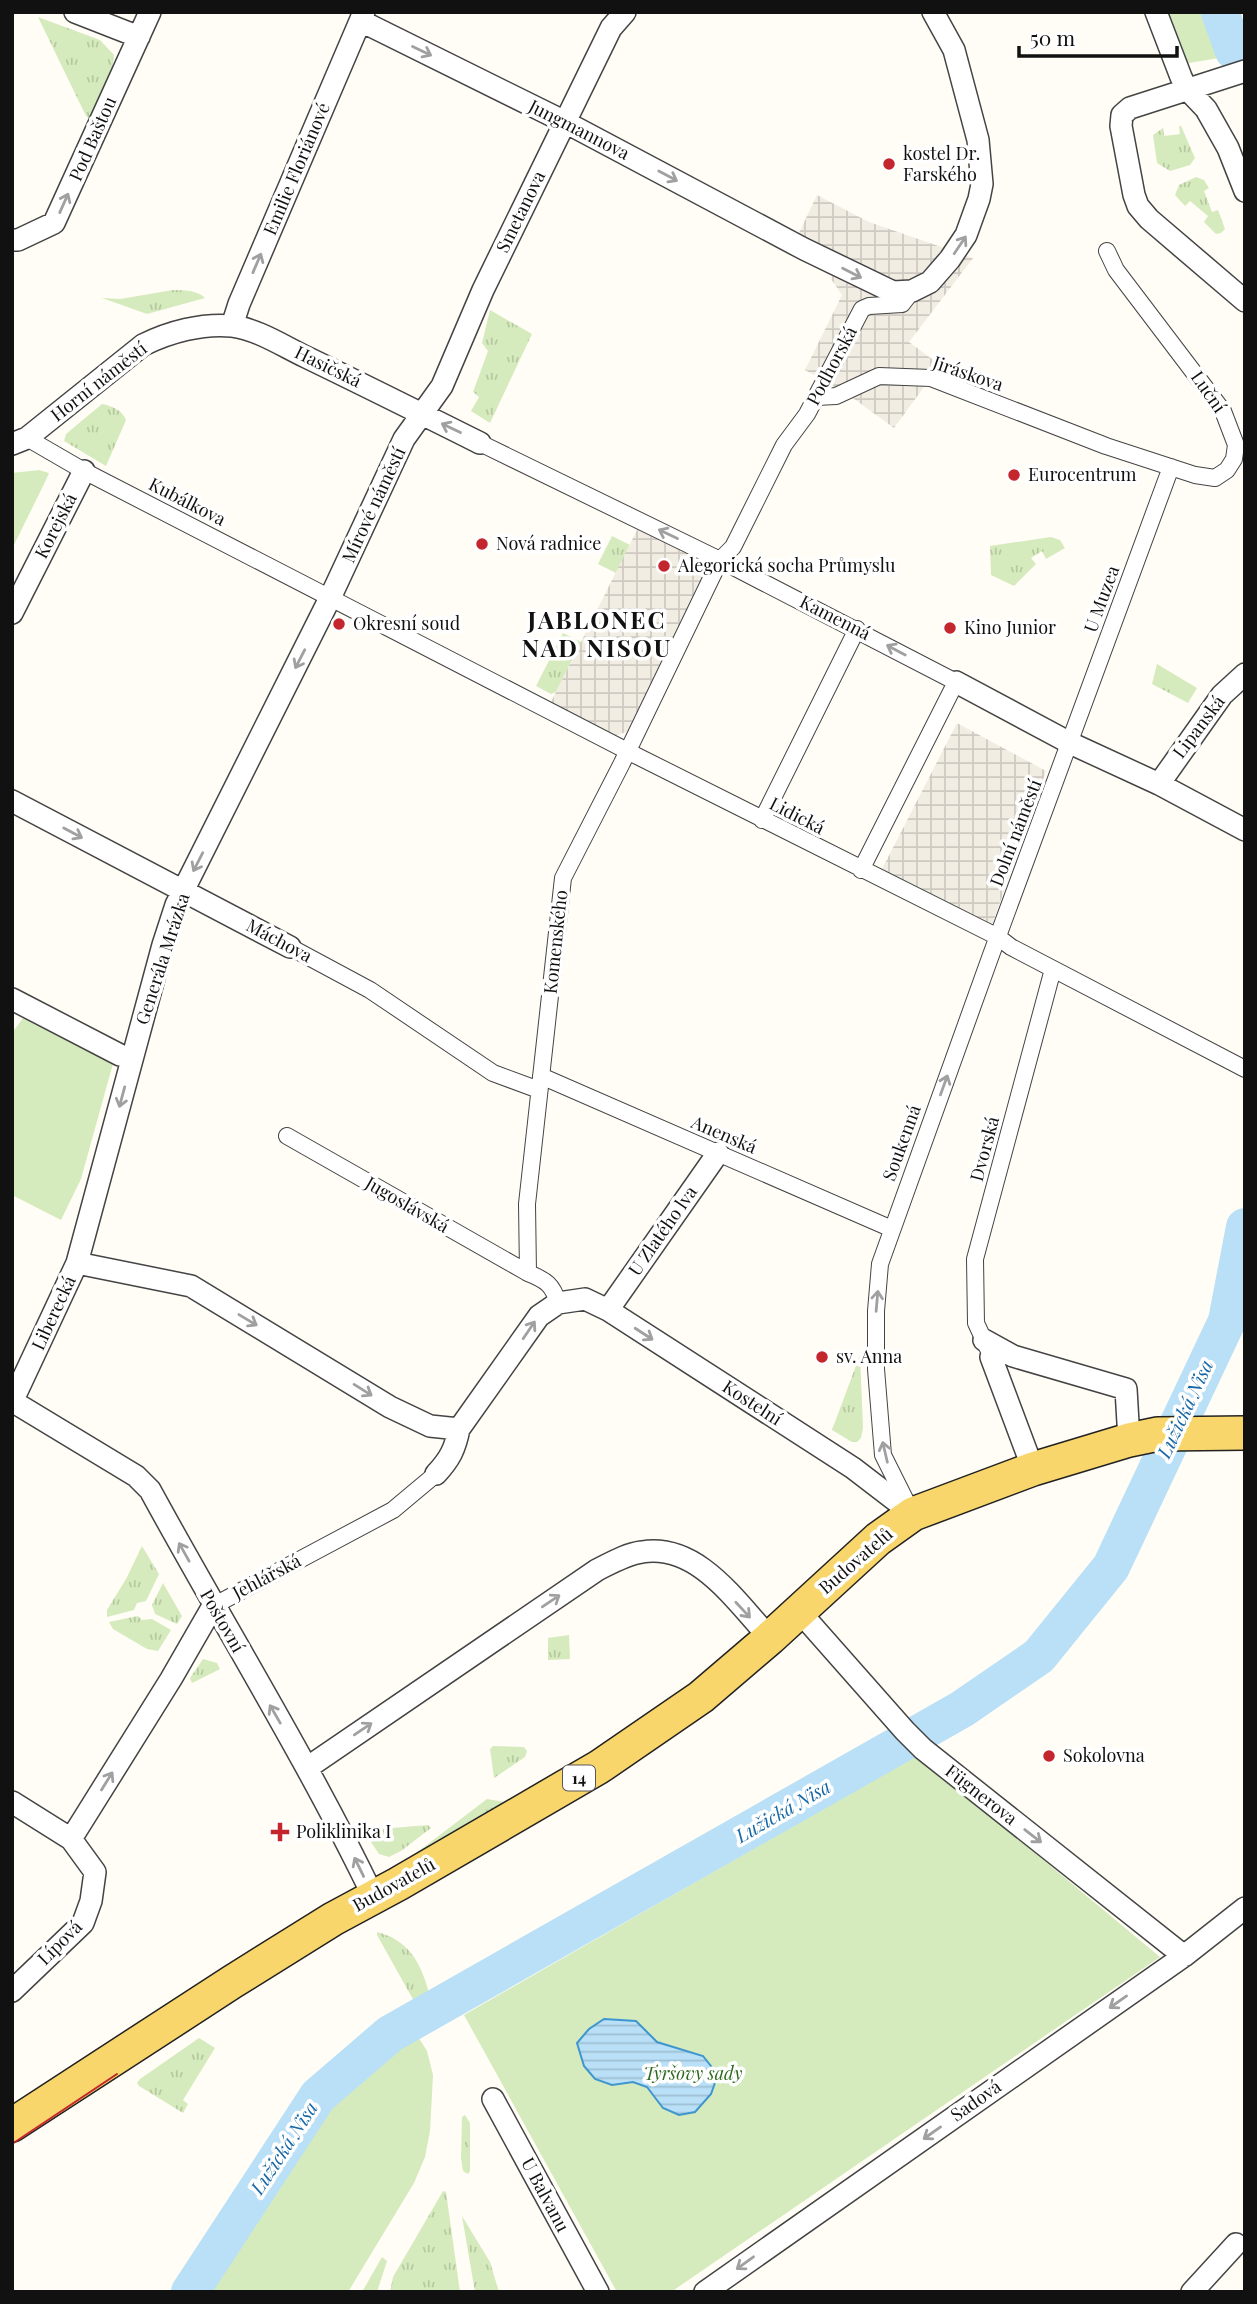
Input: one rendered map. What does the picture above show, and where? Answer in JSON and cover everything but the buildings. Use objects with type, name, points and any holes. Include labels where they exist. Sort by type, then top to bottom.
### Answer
[{"type":"main road","name":"14","points":[[913,1514],[1033,1469],[1144,1437],[1202,1432],[1245,1433]]},
{"type":"main road","name":"Budovatelů","points":[[12,2125],[232,1982],[373,1896],[599,1767],[701,1697],[878,1539],[913,1514]]},
{"type":"street","points":[[75,12],[139,37]]},
{"type":"street","name":"Pod Baštou","points":[[12,240],[18,240],[54,223],[150,12]]},
{"type":"street","name":"Smetanova","points":[[422,414],[442,386],[483,290],[611,28],[625,12]]},
{"type":"street","name":"Podhorská","points":[[720,560],[733,547],[784,444],[807,414],[862,309],[869,306],[902,304],[912,292],[930,282],[950,260],[967,235],[982,184],[978,140],[954,50],[933,12]]},
{"type":"street","points":[[1156,12],[1183,83],[1206,109],[1228,148],[1245,191]]},
{"type":"street","name":"Jungmannova","points":[[363,17],[795,244],[893,292],[912,292]]},
{"type":"street","name":"Emilie Floriánové","points":[[232,326],[239,304],[363,17]]},
{"type":"street","points":[[1245,71],[1183,83],[1130,108],[1122,116],[1121,125],[1138,206],[1149,219],[1245,301]]},
{"type":"street","name":"Luční","points":[[1106,446],[1195,475],[1215,478],[1227,470],[1234,458],[1236,445],[1223,411],[1116,270],[1107,251]]},
{"type":"street","name":"Horní náměstí","points":[[20,441],[143,345],[161,336],[181,331],[210,326],[232,326]]},
{"type":"street","name":"Hasičská","points":[[232,326],[275,342],[422,414]]},
{"type":"street","name":"Jiráskova","points":[[816,397],[836,396],[879,376],[931,378],[1106,446]]},
{"type":"street","name":"Kamenná","points":[[422,414],[857,629],[1070,743],[1159,784],[1245,830]]},
{"type":"street","name":"Mírové náměstí","points":[[330,598],[404,439],[422,414]]},
{"type":"street","name":"Kubálkova","points":[[20,441],[84,471],[330,598]]},
{"type":"street","name":"U Muzea","points":[[1070,743],[1171,467]]},
{"type":"street","name":"Korejská","points":[[12,613],[20,577],[84,471]]},
{"type":"street","name":"Komenského","points":[[528,1273],[527,1204],[563,878],[720,560]]},
{"type":"street","name":"Lidická","points":[[330,598],[762,820],[998,937],[1011,947],[1245,1069]]},
{"type":"street","name":"Generála Mrázka","points":[[77,1263],[163,945],[183,891],[330,598]]},
{"type":"street","points":[[762,820],[857,629]]},
{"type":"street","name":"Lipanská","points":[[1159,784],[1222,695],[1245,674]]},
{"type":"street","points":[[861,870],[956,682]]},
{"type":"street","name":"Dolní náměstí","points":[[998,937],[1070,743]]},
{"type":"street","name":"Máchova","points":[[12,801],[370,990],[494,1073],[540,1083]]},
{"type":"street","name":"Soukenná","points":[[913,1514],[883,1455],[876,1369],[876,1311],[880,1264],[998,937]]},
{"type":"street","name":"Dvorská","points":[[988,1349],[976,1323],[975,1259],[1053,969]]},
{"type":"street","points":[[12,999],[120,1055]]},
{"type":"street","name":"Anenská","points":[[540,1083],[718,1153],[892,1229]]},
{"type":"street","name":"Jugoslávská","points":[[287,1136],[528,1273]]},
{"type":"street","name":"U Zlatého lva","points":[[608,1310],[718,1153]]},
{"type":"street","points":[[77,1263],[191,1286],[390,1406],[430,1426],[459,1429],[539,1316],[558,1303],[553,1287],[544,1279],[528,1273]]},
{"type":"street","name":"Liberecká","points":[[12,1402],[77,1263]]},
{"type":"street","name":"Kostelní","points":[[558,1303],[585,1299],[608,1310],[853,1468],[913,1514]]},
{"type":"street","points":[[988,1349],[1126,1389],[1144,1437]]},
{"type":"street","points":[[988,1349],[1033,1469]]},
{"type":"street","name":"Poštovní","points":[[12,1402],[136,1476],[150,1490],[213,1606],[307,1768],[373,1896]]},
{"type":"street","name":"Jehlářská","points":[[71,1839],[171,1679],[213,1606],[393,1510],[450,1459],[459,1429]]},
{"type":"street","points":[[307,1768],[597,1570],[620,1558],[640,1552],[657,1550],[694,1562],[709,1573],[770,1638]]},
{"type":"street","name":"Fügnerova","points":[[799,1611],[923,1749],[1184,1956]]},
{"type":"street","name":"Lípová","points":[[12,1802],[71,1839],[95,1872],[91,1901],[83,1923],[12,1991]]},
{"type":"street","name":"Sadová","points":[[705,2292],[1184,1956],[1245,1908]]},
{"type":"street","name":"U Balvanu","points":[[493,2099],[598,2292]]},
{"type":"street","points":[[1192,2292],[1236,2244]]},
{"type":"green space","points":[[1167,12],[1215,12],[1231,56],[1183,64]]},
{"type":"green space","points":[[38,17],[100,40],[114,55],[112,69],[90,119],[86,116]]},
{"type":"green space","points":[[1179,126],[1195,158],[1190,165],[1170,171],[1157,163],[1153,135],[1163,128],[1164,136],[1180,134]]},
{"type":"green space","points":[[1196,177],[1204,180],[1209,188],[1204,191],[1212,212],[1218,210],[1225,229],[1221,233],[1216,234],[1204,222],[1208,216],[1190,201],[1185,206],[1175,195],[1179,185]]},
{"type":"green space","points":[[173,290],[194,292],[205,298],[147,314],[102,298],[120,299]]},
{"type":"green space","points":[[490,310],[532,334],[490,423],[471,411],[479,397],[473,392],[488,351],[482,343]]},
{"type":"green space","points":[[102,404],[116,409],[126,420],[106,466],[64,441],[66,434]]},
{"type":"green space","points":[[39,470],[49,473],[12,549],[12,473]]},
{"type":"green space","points":[[612,536],[630,545],[616,573],[598,564]]},
{"type":"green space","points":[[1051,537],[1060,540],[1065,548],[1046,559],[1042,551],[1031,558],[1036,564],[1014,586],[991,575],[990,546]]},
{"type":"green space","points":[[563,633],[581,642],[556,692],[551,694],[536,686]]},
{"type":"green space","points":[[1157,664],[1197,688],[1188,703],[1152,684]]},
{"type":"green space","points":[[26,1014],[114,1060],[81,1179],[61,1220],[12,1195],[12,1033]]},
{"type":"green space","points":[[860,1355],[863,1428],[861,1438],[852,1442],[832,1430]]},
{"type":"green space","points":[[142,1546],[159,1574],[146,1601],[137,1603],[134,1610],[107,1617],[107,1610]]},
{"type":"green space","points":[[163,1583],[182,1616],[177,1624],[155,1614],[152,1605]]},
{"type":"green space","points":[[138,1616],[142,1620],[152,1619],[171,1630],[158,1651],[147,1649],[113,1629],[109,1622]]},
{"type":"green space","points":[[569,1635],[570,1659],[548,1660],[548,1638]]},
{"type":"green space","points":[[203,1659],[217,1663],[220,1669],[192,1683],[190,1678]]},
{"type":"green space","points":[[493,1746],[524,1747],[527,1751],[525,1757],[494,1778],[490,1749]]},
{"type":"green space","name":"Tyršovy sady","points":[[917,1755],[1160,1957],[671,2292],[617,2292],[464,2015]]},
{"type":"green space","points":[[487,1799],[511,1803],[407,1860]]},
{"type":"green space","points":[[428,1825],[431,1828],[389,1857],[379,1854],[365,1833],[368,1830]]},
{"type":"green space","points":[[377,1932],[405,1947],[422,1972],[429,1993],[415,2003],[377,1935]]},
{"type":"green space","points":[[412,2027],[427,2051],[433,2075],[430,2131],[425,2157],[414,2183],[348,2292],[202,2292],[310,2125],[364,2065]]},
{"type":"green space","points":[[199,2038],[215,2048],[183,2100],[188,2104],[183,2113],[139,2086],[137,2083],[140,2079]]},
{"type":"green space","points":[[465,2115],[470,2123],[468,2174],[463,2171],[461,2158],[462,2117]]},
{"type":"green space","points":[[443,2191],[446,2192],[460,2292],[390,2292],[393,2277]]},
{"type":"green space","points":[[462,2216],[490,2262],[499,2292],[475,2292]]},
{"type":"green space","points":[[382,2257],[387,2261],[377,2292],[362,2292]]},
{"type":"shaded area","points":[[817,195],[869,222],[973,258],[909,342],[940,365],[894,428],[850,396],[805,370],[842,295],[831,279],[832,276],[789,254]]},
{"type":"shaded area","points":[[639,526],[713,563],[627,732],[616,735],[551,702]]},
{"type":"shaded area","points":[[957,723],[1046,771],[991,928],[880,873]]},
{"type":"water","points":[[604,2019],[636,2021],[657,2042],[703,2056],[714,2070],[716,2080],[711,2094],[695,2112],[679,2115],[663,2108],[647,2087],[633,2082],[612,2085],[595,2079],[584,2066],[577,2043],[589,2029]]},
{"type":"waterway","name":"Lužická Nisa","points":[[1220,12],[1234,51]]},
{"type":"waterway","name":"Lužická Nisa","points":[[190,2292],[318,2096],[390,2034],[962,1709],[1039,1656],[1111,1567],[1227,1321],[1245,1227]]},
{"type":"tram line","points":[[12,2144],[117,2074]]},
{"type":"place","name":"kostel Dr. Farského","points":[[889,164]]},
{"type":"place","name":"Eurocentrum","points":[[1014,475]]},
{"type":"place","name":"Nová radnice","points":[[482,544]]},
{"type":"place","name":"Alegorická socha Průmyslu","points":[[664,566]]},
{"type":"place","name":"Okresní soud","points":[[339,624]]},
{"type":"place","name":"Kino Junior","points":[[950,628]]},
{"type":"place","name":"sv. Anna","points":[[822,1357]]},
{"type":"place","name":"Sokolovna","points":[[1049,1756]]},
{"type":"place","name":"Poliklinika I","points":[[280,1832]]},
{"type":"district","name":"JABLONEC NAD NISOU","points":[[597,635]]}]
